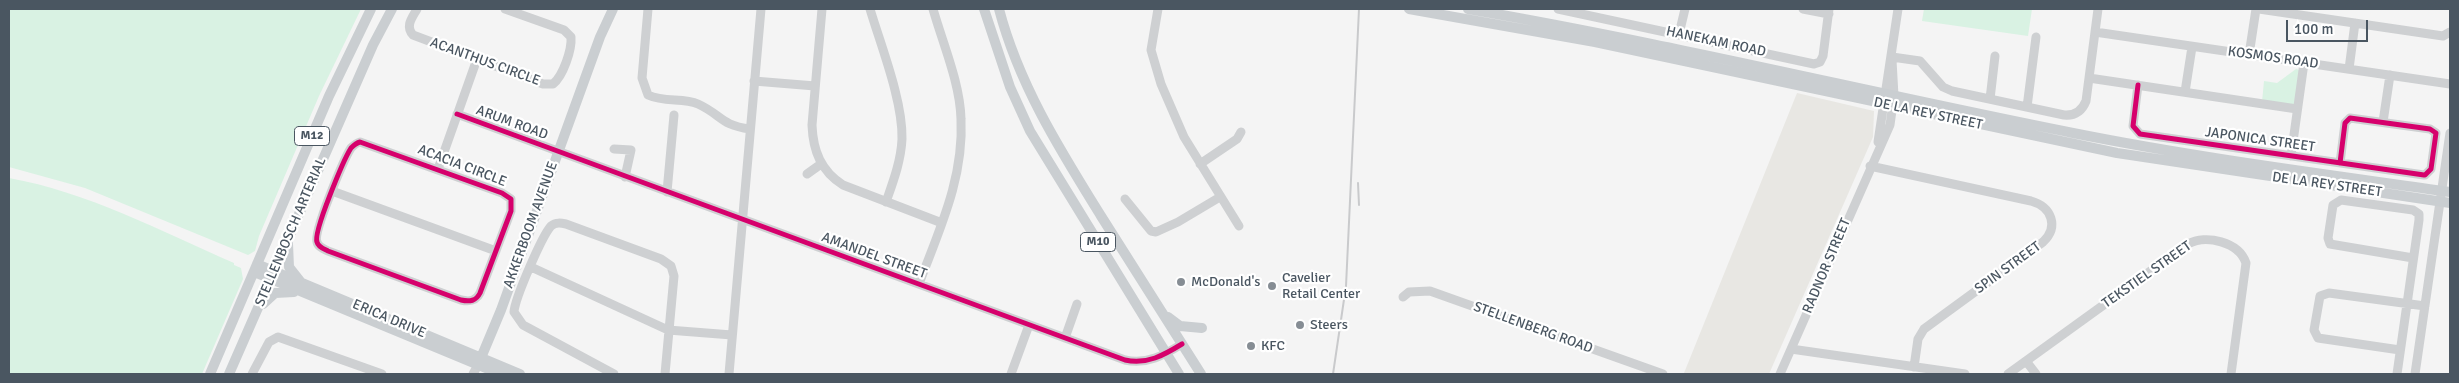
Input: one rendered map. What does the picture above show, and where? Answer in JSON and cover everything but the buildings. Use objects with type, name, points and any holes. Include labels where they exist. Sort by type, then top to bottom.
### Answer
[{"type":"main road","name":"STELLENBOSCH ARTERIAL","points":[[210,374],[329,96],[371,9]]},
{"type":"main road","name":"STELLENBOSCH ARTERIAL","points":[[229,374],[373,45],[392,9]]},
{"type":"main road","name":"AKKERBOOM AVENUE","points":[[477,366],[501,310],[600,38],[613,9]]},
{"type":"main road","name":"M10","points":[[984,9],[1010,87],[1027,125],[1180,374]]},
{"type":"main road","name":"M10","points":[[999,9],[1014,57],[1039,113],[1071,168],[1201,374]]},
{"type":"main road","name":"DE LA REY STREET","points":[[1409,9],[1595,42],[1889,100],[2118,141],[2446,191]]},
{"type":"main road","name":"DE LA REY STREET","points":[[1468,9],[1616,36],[2072,144],[2162,161],[2445,202]]},
{"type":"main road","points":[[288,239],[290,270],[305,289]]},
{"type":"main road","name":"ERICA DRIVE","points":[[256,268],[477,366],[500,374]]},
{"type":"main road","points":[[255,316],[269,297],[276,292],[305,289]]},
{"type":"main road","points":[[1160,310],[1180,326],[1202,328]]},
{"type":"main road","name":"ERICA DRIVE","points":[[477,366],[520,374]]},
{"type":"street","name":"ACANTHUS CIRCLE","points":[[417,9],[409,23],[409,30],[413,35],[544,84],[553,84],[560,76],[571,44],[568,33],[505,9]]},
{"type":"street","points":[[648,9],[642,78],[648,95],[658,100],[698,104],[730,126],[750,129]]},
{"type":"street","points":[[729,374],[761,9]]},
{"type":"street","points":[[822,9],[812,136],[821,164],[830,176],[843,185],[942,223]]},
{"type":"street","points":[[870,9],[896,98],[902,129],[899,162],[886,202]]},
{"type":"street","points":[[919,284],[955,187],[960,163],[961,118],[956,90],[933,9]]},
{"type":"street","points":[[1158,9],[1151,50],[1153,63],[1184,137],[1239,226]]},
{"type":"street","name":"HANEKAM ROAD","points":[[1558,9],[1604,14],[1679,34],[1817,64],[1823,56],[1829,12]]},
{"type":"street","points":[[1679,34],[1685,9]]},
{"type":"street","points":[[1803,9],[1829,12]]},
{"type":"street","name":"RADNOR STREET","points":[[1780,374],[1872,162],[1890,125],[1889,100],[1898,9]]},
{"type":"street","points":[[1892,58],[1920,61],[1947,89],[2064,115],[2075,114],[2085,104],[2098,9]]},
{"type":"street","points":[[2249,55],[2257,9],[2325,14],[2356,23],[2449,34]]},
{"type":"street","points":[[2348,69],[2356,23]]},
{"type":"street","name":"KOSMOS ROAD","points":[[2095,32],[2450,84]]},
{"type":"street","points":[[2027,107],[2036,38]]},
{"type":"street","points":[[2185,92],[2192,46]]},
{"type":"street","points":[[1990,99],[1995,56]]},
{"type":"street","points":[[438,169],[477,59]]},
{"type":"street","points":[[2291,156],[2304,63]]},
{"type":"street","points":[[2340,163],[2345,124],[2348,119],[2353,117],[2383,122],[2390,75]]},
{"type":"street","points":[[2089,78],[2298,109]]},
{"type":"street","points":[[754,81],[815,86]]},
{"type":"street","name":"JAPONICA STREET","points":[[2138,85],[2133,126],[2138,133],[2424,175],[2428,174],[2432,169],[2436,136],[2434,131],[2430,128],[2383,122]]},
{"type":"street","name":"ARUM ROAD","points":[[458,114],[558,152]]},
{"type":"street","points":[[667,192],[674,115]]},
{"type":"street","points":[[1200,164],[1237,139],[1241,132]]},
{"type":"street","points":[[2415,374],[2425,306],[2445,202],[2450,133]]},
{"type":"street","name":"ACACIA CIRCLE","points":[[360,142],[438,169],[502,193],[512,199],[511,211],[480,293],[476,299],[470,301],[328,251],[318,245],[316,234],[332,191],[350,150],[360,142]]},
{"type":"street","points":[[614,149],[631,150],[625,176]]},
{"type":"street","name":"AMANDEL STREET","points":[[558,152],[1132,361],[1146,361],[1167,353],[1182,344]]},
{"type":"street","name":"SPIN STREET","points":[[1872,162],[2032,201],[2044,206],[2051,217],[2051,231],[2043,242],[1924,329],[1918,339],[1914,367]]},
{"type":"street","points":[[806,174],[821,164]]},
{"type":"street","points":[[332,191],[496,251]]},
{"type":"street","points":[[1125,199],[1153,232],[1178,222],[1220,197]]},
{"type":"street","points":[[2397,374],[2420,220],[2419,214],[2413,210],[2341,200],[2333,205],[2328,238],[2330,244],[2413,258]]},
{"type":"street","points":[[614,374],[524,325],[514,312],[517,297],[551,227],[561,223],[664,260],[673,269],[674,276],[665,374]]},
{"type":"street","name":"TEKSTIEL STREET","points":[[2008,374],[2188,244],[2203,240],[2233,246],[2241,253],[2246,262],[2231,374]]},
{"type":"street","points":[[531,267],[668,330],[732,335]]},
{"type":"street","name":"STELLENBERG ROAD","points":[[1403,297],[1409,292],[1430,291],[1664,374]]},
{"type":"street","points":[[2400,350],[2320,339],[2315,334],[2319,299],[2324,293],[2425,306]]},
{"type":"street","points":[[1065,338],[1077,304]]},
{"type":"street","points":[[1011,374],[1029,324]]},
{"type":"street","points":[[252,374],[268,342],[278,337],[382,374]]},
{"type":"street","points":[[1791,349],[1965,374]]},
{"type":"street","points":[[2026,362],[2036,374]]},
{"type":"shaded area","points":[[1797,93],[1874,111],[1873,137],[1769,374],[1684,373]]},
{"type":"green space","points":[[9,9],[361,9],[319,96],[259,236],[255,251],[248,255],[85,188],[9,167]]},
{"type":"green space","points":[[1924,9],[2032,9],[2028,36],[1922,21]]},
{"type":"green space","points":[[2296,69],[2300,70],[2295,105],[2262,102],[2264,81],[2277,83]]},
{"type":"green space","points":[[9,178],[38,184],[95,203],[151,226],[234,263],[234,265],[241,268],[243,279],[202,374],[9,374]]},
{"type":"railway","points":[[1333,374],[1346,286],[1359,9]]},
{"type":"railway","points":[[1358,183],[1359,205]]},
{"type":"cycle path","points":[[2138,85],[2133,126],[2140,134],[2317,160],[2425,175],[2431,169],[2436,133],[2430,129],[2350,118],[2345,123],[2340,163]]},
{"type":"cycle path","points":[[457,114],[1125,360],[1148,360],[1182,344]]},
{"type":"cycle path","points":[[360,142],[502,193],[511,199],[511,211],[480,293],[475,299],[470,301],[461,300],[321,248],[317,242],[317,236],[330,195],[351,148],[360,142]]},
{"type":"place","name":"McDonald's","points":[[1181,282]]},
{"type":"place","name":"Cavelier Retail Center","points":[[1272,286]]},
{"type":"place","name":"Steers","points":[[1300,325]]},
{"type":"place","name":"KFC","points":[[1251,346]]}]
